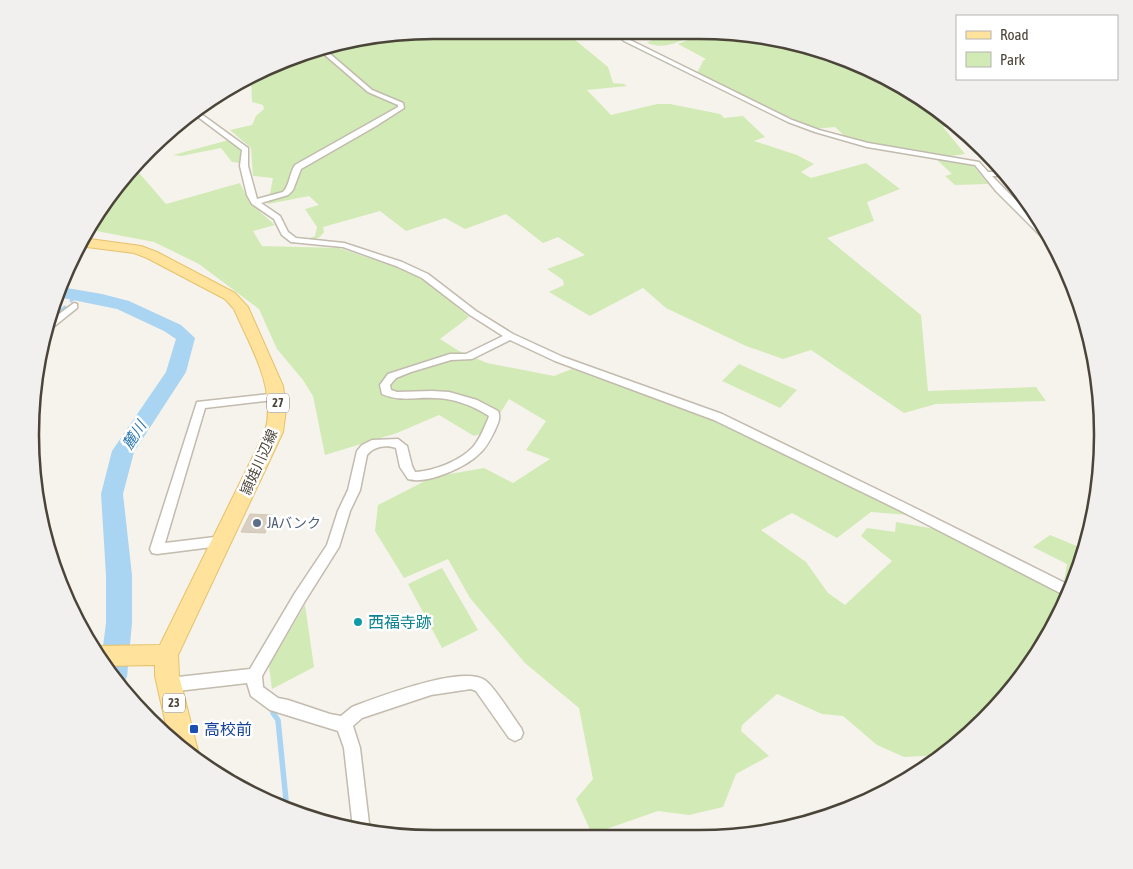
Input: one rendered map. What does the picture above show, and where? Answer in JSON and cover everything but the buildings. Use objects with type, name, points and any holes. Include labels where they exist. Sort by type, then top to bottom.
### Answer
[{"type":"main road","name":"頴娃川辺線","points":[[89,243],[136,249],[152,255],[230,296],[241,307],[278,397],[279,412],[274,432],[167,655]]},
{"type":"main road","points":[[106,656],[167,655]]},
{"type":"main road","name":"23","points":[[167,655],[169,685],[182,738]]},
{"type":"street","points":[[625,39],[805,127],[857,143],[977,163],[999,189],[1032,222]]},
{"type":"street","points":[[255,202],[284,195],[289,190],[293,173],[298,167],[401,108],[401,104],[370,91],[327,54]]},
{"type":"street","points":[[200,116],[246,150],[244,166],[251,195],[255,202],[277,218],[285,234],[294,240],[344,245],[399,264],[425,276],[474,313],[510,336],[559,360],[718,417],[901,506],[1063,588]]},
{"type":"street","points":[[987,174],[996,174]]},
{"type":"street","points":[[56,321],[74,306]]},
{"type":"street","points":[[344,724],[330,722],[288,707],[275,705],[256,691],[254,675],[300,596],[333,547],[344,511],[354,490],[361,454],[366,448],[372,444],[394,442],[401,446],[406,467],[412,476],[422,477],[446,468],[476,452],[494,419],[494,414],[490,411],[462,398],[432,394],[402,397],[386,392],[385,385],[392,376],[407,370],[450,357],[468,356],[510,336]]},
{"type":"street","points":[[223,541],[158,549],[201,405],[278,397]]},
{"type":"street","points":[[169,685],[254,675]]},
{"type":"street","points":[[344,724],[357,712],[366,709],[431,688],[472,682],[481,686],[515,733]]},
{"type":"street","points":[[344,724],[352,748],[361,824]]},
{"type":"green space","points":[[434,39],[574,39],[608,67],[613,83],[627,86],[587,90],[611,115],[657,104],[670,104],[720,114],[724,118],[743,116],[765,137],[754,141],[797,155],[814,164],[801,172],[811,178],[866,163],[900,189],[867,202],[874,221],[827,238],[921,315],[928,391],[1036,387],[1046,401],[936,404],[904,413],[811,350],[783,359],[746,346],[666,308],[643,288],[590,316],[549,292],[564,285],[563,280],[547,269],[585,255],[558,237],[543,243],[506,214],[465,229],[445,218],[406,231],[380,211],[323,227],[324,232],[318,238],[305,240],[315,236],[317,227],[305,209],[319,205],[309,196],[268,204],[273,178],[253,176],[251,148],[230,130],[252,125],[256,116],[264,109],[263,105],[252,102],[251,84],[259,80],[307,60],[357,46],[383,42]]},
{"type":"green space","points":[[653,39],[685,39],[668,45],[658,46],[647,43]]},
{"type":"green space","points":[[690,39],[750,42],[801,52],[850,69],[874,80],[918,105],[946,127],[943,127],[965,154],[951,156],[847,138],[835,127],[814,129],[697,73],[706,59],[678,44]]},
{"type":"green space","points":[[229,140],[242,150],[240,163],[232,162],[221,148],[181,156],[173,155]]},
{"type":"green space","points":[[934,157],[971,163],[988,184],[955,185],[945,176],[952,174]]},
{"type":"green space","points":[[139,172],[166,204],[240,183],[249,202],[275,225],[253,231],[262,246],[339,248],[399,268],[427,282],[469,317],[440,339],[459,351],[487,363],[554,376],[572,369],[719,422],[909,515],[871,512],[837,538],[792,513],[761,530],[806,562],[828,593],[845,605],[892,561],[861,536],[867,528],[895,532],[896,522],[935,529],[1062,589],[1028,654],[996,695],[959,732],[929,756],[904,757],[877,745],[843,716],[822,714],[777,694],[742,725],[741,731],[769,756],[736,774],[723,807],[689,815],[658,811],[603,830],[590,830],[576,799],[593,779],[579,708],[525,663],[470,598],[448,559],[404,578],[375,531],[378,505],[433,477],[484,468],[513,483],[550,459],[526,450],[546,421],[509,399],[489,431],[474,436],[439,415],[397,433],[325,455],[313,396],[303,380],[277,349],[259,309],[199,264],[154,242],[96,231],[105,215]]},
{"type":"green space","points":[[739,364],[797,390],[780,408],[722,381]]},
{"type":"green space","points":[[1050,535],[1078,547],[1066,582],[1064,581],[1067,564],[1033,547]]},
{"type":"green space","points":[[442,568],[478,630],[442,648],[408,584]]},
{"type":"green space","points":[[305,605],[314,667],[272,689],[269,666]]},
{"type":"waterway","name":"麓川","points":[[65,293],[102,299],[123,305],[171,327],[186,338],[176,372],[123,451],[112,494],[119,575],[119,623],[114,666]]},
{"type":"waterway","name":"麓川","points":[[71,301],[75,297]]},
{"type":"waterway","points":[[58,313],[65,307]]},
{"type":"waterway","points":[[273,713],[278,720],[286,801]]},
{"type":"place","name":"JAバンク","points":[[257,523]]},
{"type":"place","name":"西福寺跡","points":[[358,622]]},
{"type":"place","name":"高校前","points":[[194,729]]}]
